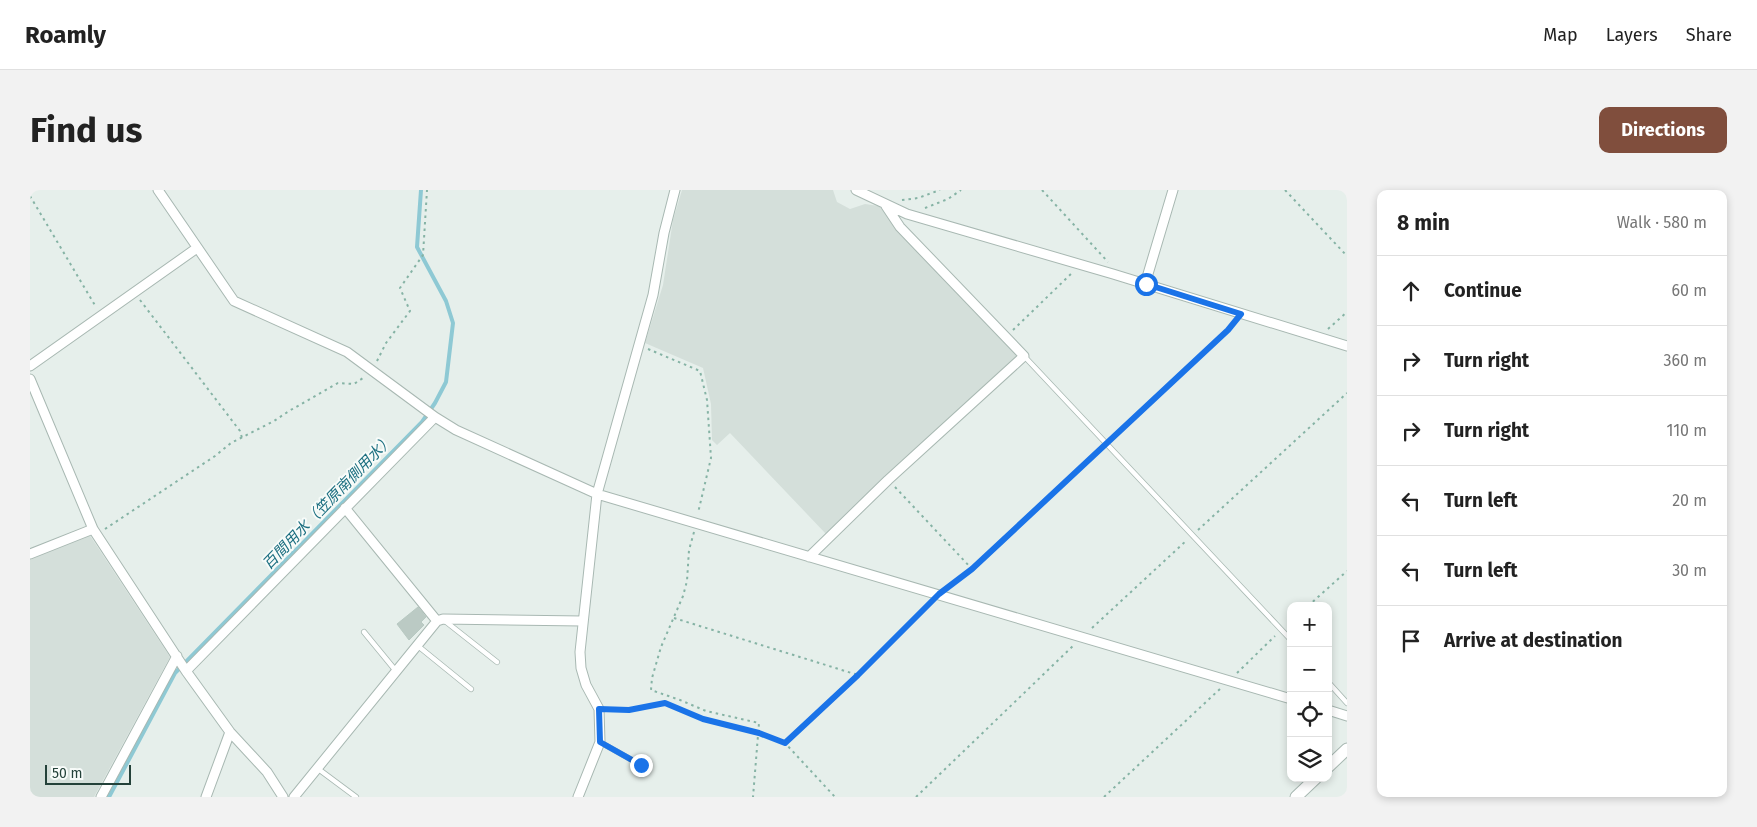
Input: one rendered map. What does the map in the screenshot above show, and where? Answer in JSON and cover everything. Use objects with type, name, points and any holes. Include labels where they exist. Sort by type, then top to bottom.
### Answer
[{"type":"street","points":[[158,190],[234,301],[347,352],[435,417],[456,430],[597,494],[1287,698]]},
{"type":"street","points":[[578,797],[600,742],[599,709],[586,685],[581,668],[580,652],[597,494],[653,295],[664,233],[675,190]]},
{"type":"street","points":[[856,190],[907,214],[1113,274],[1347,346]]},
{"type":"street","points":[[1146,284],[1173,190]]},
{"type":"street","points":[[809,557],[888,480],[1024,356],[900,227],[886,205]]},
{"type":"street","points":[[30,366],[197,248]]},
{"type":"street","points":[[30,379],[95,531],[186,671],[230,732],[267,772],[283,797]]},
{"type":"street","points":[[186,671],[435,417]]},
{"type":"street","points":[[344,508],[440,620],[582,621]]},
{"type":"street","points":[[30,554],[95,531]]},
{"type":"street","points":[[294,797],[440,620]]},
{"type":"street","points":[[101,797],[177,656]]},
{"type":"street","points":[[1332,711],[1347,716]]},
{"type":"street","points":[[206,797],[230,732]]},
{"type":"street","points":[[1332,763],[1347,749]]},
{"type":"street","points":[[1296,797],[1312,782]]},
{"type":"lane","points":[[1024,356],[1287,636]]},
{"type":"lane","points":[[440,620],[496,662]]},
{"type":"lane","points":[[364,632],[396,672]]},
{"type":"lane","points":[[418,646],[471,689]]},
{"type":"lane","points":[[1332,686],[1347,703]]},
{"type":"lane","points":[[600,742],[641,765]]},
{"type":"lane","points":[[318,768],[356,797]]},
{"type":"path","points":[[95,531],[162,491],[231,443],[274,421],[289,410],[338,383],[354,384],[372,370],[386,343],[410,311],[400,288],[423,255],[427,190]]},
{"type":"path","points":[[886,205],[891,202],[918,198],[940,190]]},
{"type":"path","points":[[907,214],[940,203],[961,190]]},
{"type":"path","points":[[1042,190],[1110,264],[1113,274]]},
{"type":"path","points":[[1285,190],[1347,256]]},
{"type":"path","points":[[30,196],[101,315]]},
{"type":"path","points":[[1005,337],[1071,274],[1077,264]]},
{"type":"path","points":[[134,292],[240,430],[242,438]]},
{"type":"path","points":[[1319,337],[1347,312]]},
{"type":"path","points":[[785,743],[858,675],[939,594],[972,569],[1107,445],[1228,330],[1241,314]]},
{"type":"path","points":[[639,345],[700,371],[707,400],[711,458],[689,550],[687,580],[683,596],[661,647],[652,678],[651,690],[706,711],[759,723],[753,797]]},
{"type":"path","points":[[916,797],[1082,637],[1347,393]]},
{"type":"path","points":[[888,480],[972,569]]},
{"type":"path","points":[[1312,602],[1347,571]]},
{"type":"path","points":[[674,618],[858,675]]},
{"type":"path","points":[[1104,797],[1281,630]]},
{"type":"path","points":[[599,709],[629,710],[665,703],[703,719],[759,733],[785,743],[835,797]]},
{"type":"shaded area","points":[[682,190],[833,190],[837,202],[850,209],[865,204],[879,206],[896,227],[1017,355],[826,534],[730,433],[717,445],[712,440],[711,404],[703,368],[645,343],[663,285],[673,220]]},
{"type":"shaded area","points":[[89,534],[170,657],[94,797],[30,797],[30,559]]},
{"type":"building","points":[[418,607],[426,617],[421,622],[424,625],[409,640],[397,624]]},
{"type":"waterway","name":"百間用水（笠原南側用水）","points":[[109,797],[175,673],[422,422],[446,382],[453,323],[446,301],[417,247],[421,190]]},
{"type":"route","points":[[641,765],[600,742],[599,709],[629,710],[665,703],[703,719],[759,733],[785,743],[858,675],[939,594],[972,569],[1107,445],[1228,330],[1241,314],[1146,284]]}]
